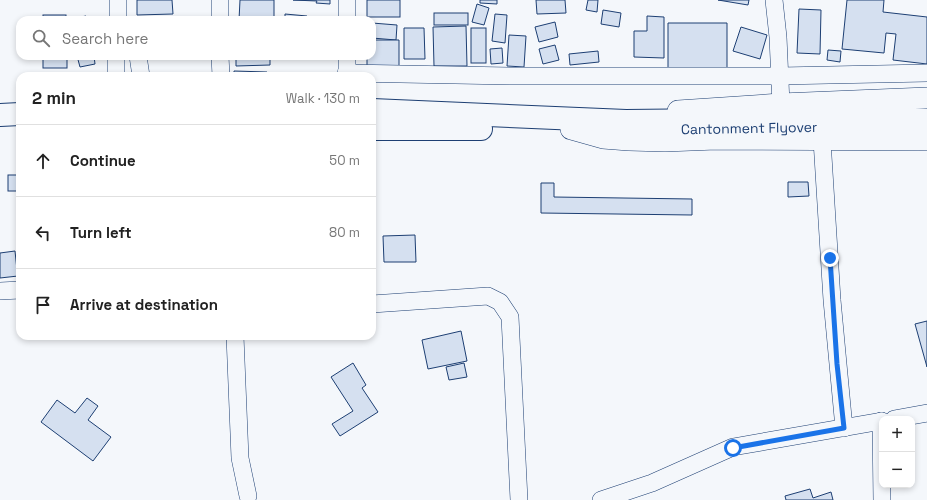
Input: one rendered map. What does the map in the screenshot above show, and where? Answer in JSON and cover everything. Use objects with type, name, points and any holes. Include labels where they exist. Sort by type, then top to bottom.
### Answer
[{"type":"highway","points":[[376,110],[571,124]]},
{"type":"highway","points":[[0,115],[16,114]]},
{"type":"highway","name":"Cantonment Flyover","points":[[627,126],[812,119],[927,120]]},
{"type":"highway","points":[[376,129],[571,124]]},
{"type":"highway","name":"Cantonment Flyover","points":[[571,124],[627,126],[927,128]]},
{"type":"highway","points":[[0,130],[16,130]]},
{"type":"main road","points":[[571,124],[781,104],[927,98]]},
{"type":"main road","points":[[571,124],[603,138],[665,142],[716,139],[927,140]]},
{"type":"street","points":[[118,0],[118,16]]},
{"type":"street","points":[[220,0],[220,16]]},
{"type":"street","points":[[347,0],[347,16]]},
{"type":"street","points":[[774,0],[778,37],[781,104]]},
{"type":"street","points":[[116,60],[116,72]]},
{"type":"street","points":[[139,60],[140,72]]},
{"type":"street","points":[[220,60],[221,72]]},
{"type":"street","points":[[347,60],[347,72]]},
{"type":"street","points":[[376,75],[780,76],[927,73]]},
{"type":"street","points":[[822,140],[833,307],[844,428]]},
{"type":"street","points":[[0,291],[16,290]]},
{"type":"street","points":[[376,304],[488,296],[500,302],[510,317],[519,500]]},
{"type":"street","points":[[235,340],[240,458],[248,496]]},
{"type":"street","points":[[912,416],[927,413]]},
{"type":"street","points":[[601,500],[652,483],[733,448],[879,422]]},
{"type":"street","points":[[882,500],[884,452]]},
{"type":"building","points":[[137,0],[172,0],[173,14],[137,15]]},
{"type":"building","points":[[240,0],[274,0],[274,16],[239,16]]},
{"type":"building","points":[[293,0],[330,0],[330,4],[316,3],[317,1]]},
{"type":"building","points":[[367,0],[400,0],[400,17],[367,16]]},
{"type":"building","points":[[480,0],[497,0],[497,4],[480,3]]},
{"type":"building","points":[[536,0],[565,0],[566,13],[537,14]]},
{"type":"building","points":[[588,0],[598,0],[597,12],[586,10]]},
{"type":"building","points":[[718,0],[749,0],[748,5]]},
{"type":"building","points":[[847,0],[884,0],[883,12],[927,17],[927,64],[893,60],[896,34],[886,33],[884,53],[842,49]]},
{"type":"building","points":[[477,4],[489,8],[484,25],[472,22]]},
{"type":"building","points":[[799,9],[821,10],[820,54],[797,53]]},
{"type":"building","points":[[603,10],[621,13],[619,27],[601,24]]},
{"type":"building","points":[[434,13],[468,13],[468,25],[434,25]]},
{"type":"building","points":[[285,14],[307,16],[285,16]]},
{"type":"building","points":[[495,14],[507,15],[505,43],[492,41]]},
{"type":"building","points":[[43,15],[66,15],[66,16]]},
{"type":"building","points":[[647,16],[664,17],[664,58],[634,57],[634,31],[647,31]]},
{"type":"building","points":[[555,22],[558,37],[539,42],[535,27]]},
{"type":"building","points":[[376,23],[397,25],[396,40],[376,38]]},
{"type":"building","points":[[668,23],[727,23],[727,68],[668,69]]},
{"type":"building","points":[[466,26],[467,66],[434,66],[433,27]]},
{"type":"building","points":[[741,27],[767,35],[760,59],[733,51]]},
{"type":"building","points":[[404,28],[424,28],[425,59],[404,59]]},
{"type":"building","points":[[471,28],[486,28],[486,63],[471,63]]},
{"type":"building","points":[[509,35],[526,36],[524,67],[507,66]]},
{"type":"building","points":[[376,40],[399,40],[399,68],[367,67],[367,60],[376,60]]},
{"type":"building","points":[[555,45],[559,60],[543,64],[539,49]]},
{"type":"building","points":[[502,48],[503,63],[491,64],[490,49]]},
{"type":"building","points":[[828,50],[841,51],[840,62],[827,60]]},
{"type":"building","points":[[598,51],[599,62],[570,65],[569,54]]},
{"type":"building","points":[[43,60],[67,60],[67,68],[43,68]]},
{"type":"building","points":[[78,60],[94,60],[95,64],[80,67]]},
{"type":"building","points":[[236,60],[270,60],[270,65],[236,66]]},
{"type":"building","points":[[234,71],[267,72],[234,72]]},
{"type":"building","points":[[8,175],[16,175],[16,191],[8,191]]},
{"type":"building","points":[[788,182],[808,182],[809,196],[788,197]]},
{"type":"building","points":[[541,183],[554,183],[554,197],[692,199],[692,215],[541,213]]},
{"type":"building","points":[[415,235],[416,262],[384,262],[383,236]]},
{"type":"building","points":[[15,251],[16,276],[0,278],[0,253]]},
{"type":"building","points":[[927,321],[927,367],[915,324]]},
{"type":"building","points":[[461,331],[467,361],[428,369],[422,340]]},
{"type":"building","points":[[353,363],[366,385],[362,388],[378,412],[340,436],[332,424],[353,411],[331,377]]},
{"type":"building","points":[[464,363],[467,377],[449,380],[446,367]]},
{"type":"building","points":[[87,398],[98,406],[88,420],[111,437],[93,461],[41,422],[57,400],[75,413]]},
{"type":"building","points":[[810,489],[813,498],[831,492],[833,500],[786,500],[785,496]]},
{"type":"route","points":[[733,448],[844,428],[837,364],[830,258]]}]
